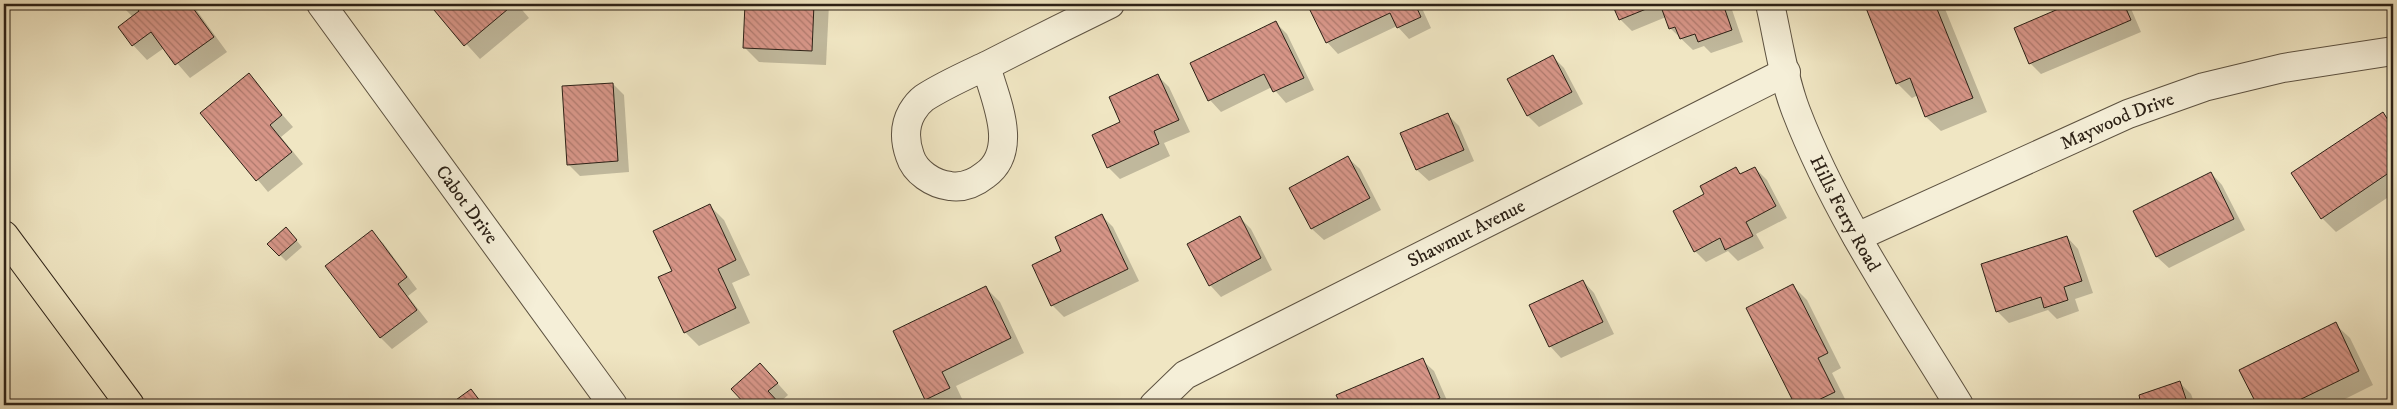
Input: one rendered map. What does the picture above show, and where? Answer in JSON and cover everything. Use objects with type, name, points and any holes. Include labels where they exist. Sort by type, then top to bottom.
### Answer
[{"type":"main road","points":[[4,235],[130,405]]},
{"type":"street","name":"Cabot Drive","points":[[321,4],[613,405]]},
{"type":"street","points":[[986,66],[1110,4]]},
{"type":"street","name":"Hills Ferry Road","points":[[1770,4],[1795,108],[1811,147],[1857,237],[1954,404]]},
{"type":"street","name":"Maywood Drive","points":[[1857,237],[2128,114],[2196,90],[2283,68],[2393,51]]},
{"type":"street","name":"Shawmut Avenue","points":[[1154,405],[1185,375],[1786,72]]},
{"type":"building","points":[[134,4],[190,4],[214,37],[175,65],[151,32],[132,46],[118,27],[139,11]]},
{"type":"building","points":[[429,4],[514,4],[464,46]]},
{"type":"building","points":[[745,4],[814,4],[812,51],[743,48]]},
{"type":"building","points":[[1307,4],[1415,4],[1421,17],[1397,28],[1390,13],[1326,43]]},
{"type":"building","points":[[1612,4],[1655,4],[1656,5],[1619,20]]},
{"type":"building","points":[[1660,4],[1723,4],[1732,30],[1698,42],[1695,34],[1680,39],[1675,27],[1669,29]]},
{"type":"building","points":[[1877,4],[1935,4],[1973,98],[1925,117],[1910,78],[1896,84],[1866,8]]},
{"type":"building","points":[[2061,4],[2124,4],[2131,20],[2029,64],[2014,28],[2063,7]]},
{"type":"building","points":[[1276,21],[1304,78],[1273,92],[1264,74],[1208,101],[1190,63]]},
{"type":"building","points":[[1553,55],[1572,92],[1527,116],[1507,79]]},
{"type":"building","points":[[249,73],[282,115],[270,125],[292,152],[256,181],[200,113]]},
{"type":"building","points":[[1158,74],[1179,120],[1154,131],[1159,144],[1107,168],[1092,135],[1120,122],[1109,97]]},
{"type":"building","points":[[613,83],[618,161],[567,165],[562,86]]},
{"type":"building","points":[[2383,112],[2393,128],[2393,170],[2321,219],[2291,173]]},
{"type":"building","points":[[1448,113],[1464,150],[1416,170],[1400,133]]},
{"type":"building","points":[[1348,156],[1370,198],[1311,229],[1289,188]]},
{"type":"building","points":[[1736,167],[1740,174],[1755,167],[1776,206],[1746,222],[1753,236],[1725,250],[1720,238],[1694,252],[1673,211],[1704,194],[1700,186]]},
{"type":"building","points":[[2211,172],[2234,219],[2156,257],[2133,211]]},
{"type":"building","points":[[710,204],[736,260],[718,269],[736,308],[684,333],[658,277],[672,271],[653,231]]},
{"type":"building","points":[[1102,214],[1128,269],[1051,306],[1032,265],[1061,251],[1055,237]]},
{"type":"building","points":[[1240,216],[1261,258],[1209,286],[1187,244]]},
{"type":"building","points":[[286,227],[297,240],[279,256],[267,244]]},
{"type":"building","points":[[372,230],[407,277],[398,284],[417,310],[380,338],[325,266]]},
{"type":"building","points":[[2067,236],[2082,281],[2064,287],[2068,300],[2044,308],[2041,297],[1996,312],[1981,264]]},
{"type":"building","points":[[1583,280],[1603,322],[1549,347],[1529,305]]},
{"type":"building","points":[[1793,284],[1828,353],[1818,358],[1835,392],[1808,405],[1795,405],[1746,308]]},
{"type":"building","points":[[986,286],[1011,338],[942,372],[950,388],[925,400],[893,331]]},
{"type":"building","points":[[2336,322],[2359,371],[2289,405],[2257,405],[2239,370]]},
{"type":"building","points":[[1423,358],[1440,398],[1423,405],[1341,405],[1336,395]]},
{"type":"building","points":[[760,363],[778,383],[768,391],[781,405],[746,405],[731,389]]},
{"type":"building","points":[[2180,381],[2188,405],[2141,405],[2139,395]]},
{"type":"building","points":[[471,389],[483,405],[449,405]]}]
